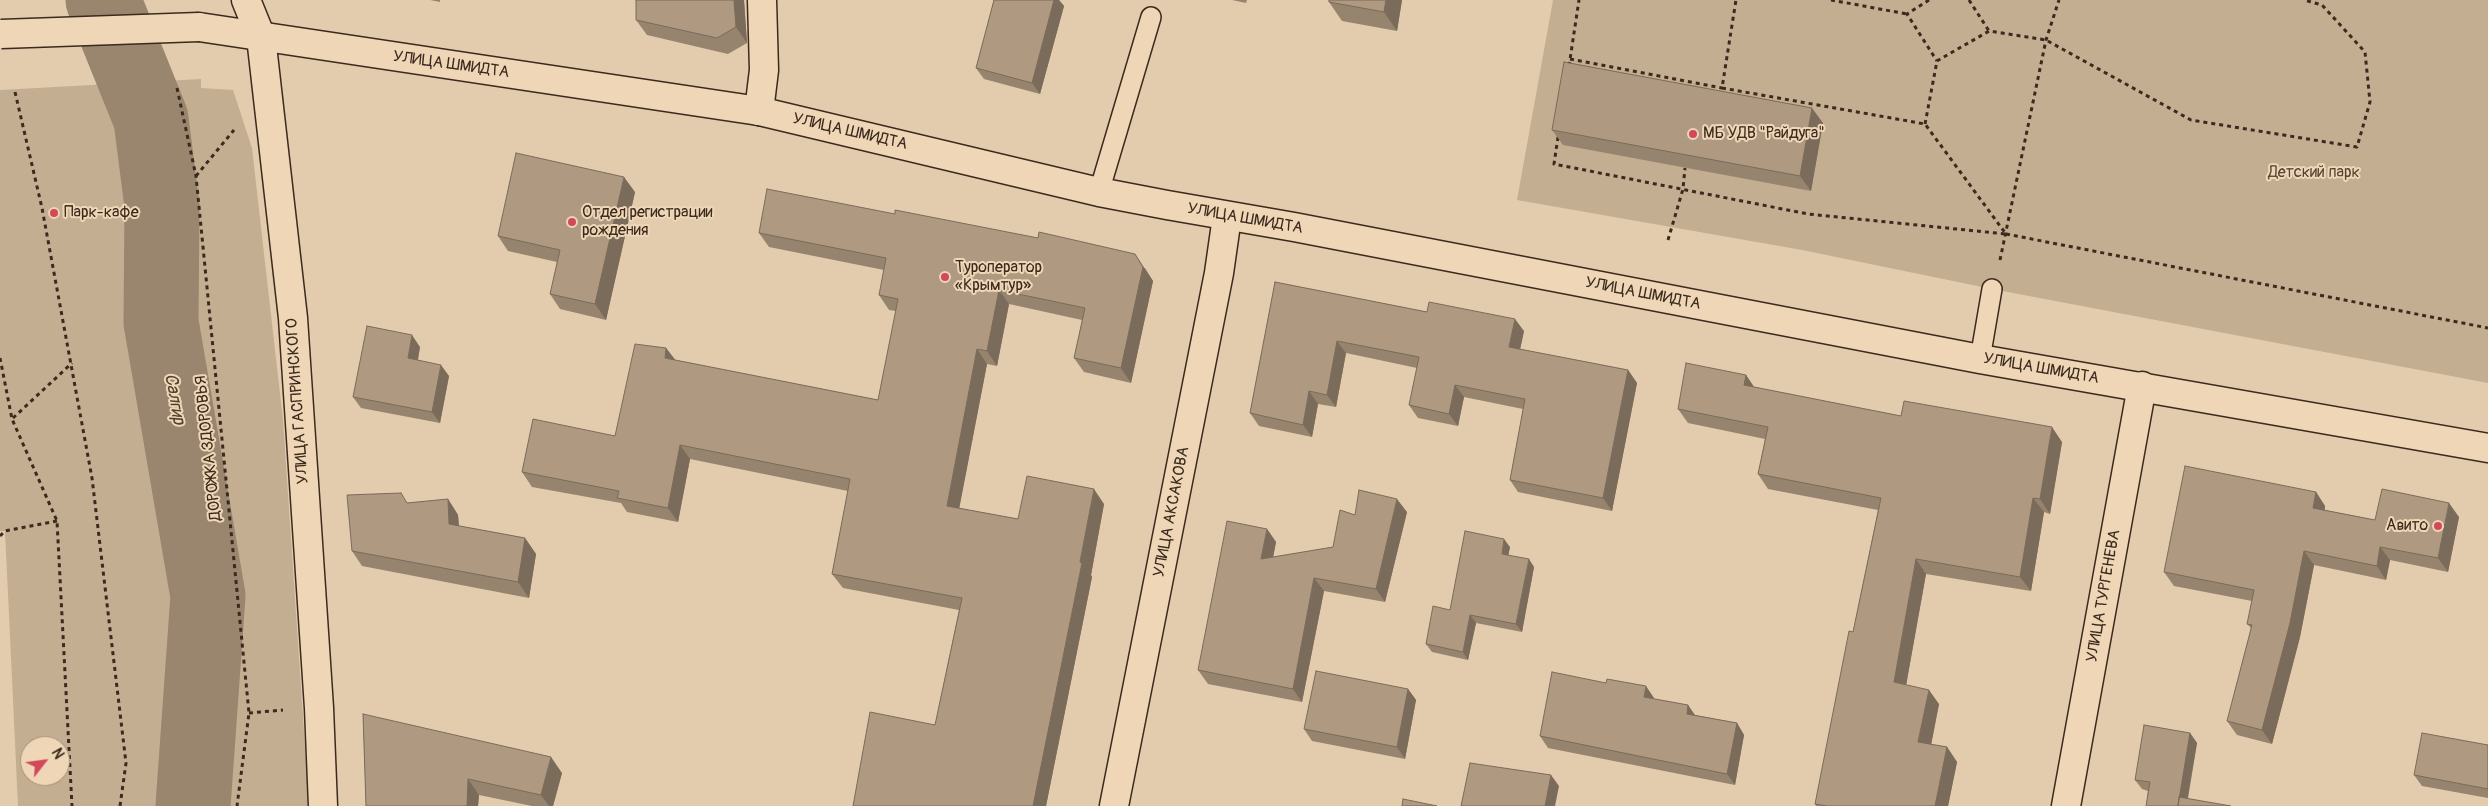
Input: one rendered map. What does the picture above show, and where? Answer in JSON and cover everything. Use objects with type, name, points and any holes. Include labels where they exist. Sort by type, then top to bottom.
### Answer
[{"type":"main road","name":"УЛИЦА ГАСПРИНСКОГО","points":[[246,0],[262,37],[266,91],[292,318],[319,708],[323,806]]},
{"type":"main road","points":[[759,111],[764,70],[762,0]]},
{"type":"main road","name":"УЛИЦА ШМИДТА","points":[[0,34],[199,27],[759,111],[1099,192],[1227,217],[1294,227],[1980,359],[2488,448]]},
{"type":"main road","name":"УЛИЦА АКСАКОВА","points":[[1114,806],[1219,273],[1227,217]]},
{"type":"main road","name":"УЛИЦА ТУРГЕНЕВА","points":[[2066,806],[2142,386]]},
{"type":"lane","points":[[1099,192],[1152,17]]},
{"type":"lane","points":[[1980,359],[1992,290]]},
{"type":"path","points":[[1568,76],[1579,0]]},
{"type":"path","points":[[1722,88],[1736,0]]},
{"type":"path","points":[[1831,0],[1907,14],[1929,0]]},
{"type":"path","points":[[1969,0],[1989,31]]},
{"type":"path","points":[[1992,290],[2006,234],[2046,40],[2059,0]]},
{"type":"path","points":[[1937,61],[1989,31],[2046,40],[2191,120],[2357,147],[2370,102],[2365,52],[2322,5],[2304,0]]},
{"type":"path","points":[[1907,14],[1937,61],[1925,124]]},
{"type":"path","points":[[1570,59],[1925,124],[2006,234]]},
{"type":"path","name":"ДОРОЖКА ЗДОРОВЬЯ","points":[[177,88],[196,176],[249,713],[237,806]]},
{"type":"path","points":[[196,176],[266,91]]},
{"type":"path","points":[[15,92],[42,208],[92,478],[126,763],[120,806]]},
{"type":"path","points":[[1559,134],[1554,164],[1808,214],[2006,234],[2488,328]]},
{"type":"path","points":[[1668,240],[1682,189],[1685,168]]},
{"type":"path","points":[[0,358],[12,419],[57,521],[72,806]]},
{"type":"path","points":[[12,419],[72,364]]},
{"type":"path","points":[[0,536],[5,531],[57,521]]},
{"type":"green space","name":"Детский парк","points":[[1553,0],[2488,0],[2488,383],[1992,289],[1802,250],[1517,200]]},
{"type":"green space","points":[[201,79],[201,88],[233,90],[252,148],[283,420],[309,806],[18,806],[5,531],[0,531],[0,90]]},
{"type":"building","points":[[636,0],[734,0],[736,27],[717,38],[636,20]]},
{"type":"building","points":[[994,0],[1054,0],[1032,83],[976,68]]},
{"type":"building","points":[[1329,0],[1386,0],[1384,12],[1329,2]]},
{"type":"building","name":"МБ УДВ \"Райдуга\"","points":[[1564,62],[1812,108],[1800,176],[1552,130]]},
{"type":"building","name":"Отдел регистрации рождения","points":[[516,153],[624,177],[595,304],[550,294],[560,250],[498,236]]},
{"type":"building","points":[[767,189],[895,214],[895,210],[1038,238],[1039,232],[1135,254],[1143,267],[1121,368],[1074,358],[1085,308],[999,290],[987,351],[977,349],[947,506],[1018,519],[1027,476],[1094,489],[1080,562],[1082,563],[1033,806],[853,806],[870,712],[935,725],[962,598],[832,574],[850,479],[680,445],[668,508],[617,498],[619,491],[522,472],[533,419],[615,436],[635,344],[666,348],[665,358],[878,400],[898,299],[879,295],[886,258],[759,233]]},
{"type":"building","points":[[1275,282],[1427,312],[1429,302],[1515,319],[1509,347],[1628,370],[1603,498],[1510,480],[1525,399],[1455,385],[1449,414],[1409,405],[1419,357],[1337,341],[1327,395],[1309,391],[1303,425],[1250,413]]},
{"type":"building","points":[[367,326],[412,335],[408,358],[441,365],[432,412],[353,397]]},
{"type":"building","points":[[1686,363],[1746,375],[1744,385],[1901,416],[1904,401],[2052,427],[2040,499],[2033,498],[2020,577],[1916,559],[1894,682],[1929,690],[1918,742],[1947,747],[1935,806],[1827,806],[1815,804],[1849,631],[1853,632],[1881,498],[1758,474],[1768,427],[1678,409]]},
{"type":"building","points":[[2185,466],[2316,492],[2313,508],[2375,520],[2382,489],[2449,503],[2438,558],[2380,547],[2377,566],[2304,551],[2290,623],[2262,730],[2227,721],[2252,625],[2247,624],[2254,590],[2164,572]]},
{"type":"building","points":[[1359,490],[1397,499],[1376,589],[1314,578],[1293,689],[1198,670],[1227,521],[1267,529],[1261,559],[1333,547],[1340,510],[1355,515]]},
{"type":"building","points":[[401,493],[407,503],[448,499],[449,524],[525,538],[518,582],[352,551],[347,495]]},
{"type":"building","points":[[1465,531],[1504,539],[1502,554],[1529,559],[1516,624],[1470,615],[1463,652],[1426,644],[1433,606],[1450,610]]},
{"type":"building","points":[[1316,671],[1408,689],[1397,747],[1304,729]]},
{"type":"building","points":[[1552,672],[1606,683],[1607,679],[1646,686],[1644,697],[1688,705],[1687,714],[1737,723],[1727,774],[1540,736]]},
{"type":"building","points":[[363,714],[551,757],[541,795],[468,779],[467,806],[366,806]]},
{"type":"building","points":[[2144,725],[2190,733],[2178,806],[2146,806],[2150,782],[2135,780]]},
{"type":"building","points":[[2422,733],[2488,745],[2488,789],[2414,775]]},
{"type":"building","points":[[1470,763],[1551,775],[1545,806],[1461,806]]},
{"type":"building","points":[[2179,797],[2231,806],[2178,806]]},
{"type":"building","points":[[1403,799],[1437,806],[1402,806]]},
{"type":"waterway","name":"Салгир","points":[[103,0],[151,119],[162,206],[161,322],[208,596],[193,806]]},
{"type":"place","name":"МБ УДВ \"Райдуга\"","points":[[1693,134]]},
{"type":"place","name":"Парк-кафе","points":[[54,213]]},
{"type":"place","name":"Отдел регистрации рождения","points":[[572,222]]},
{"type":"place","name":"Туроператор «Крымтур»","points":[[945,277]]},
{"type":"place","name":"Авито","points":[[2438,526]]}]
